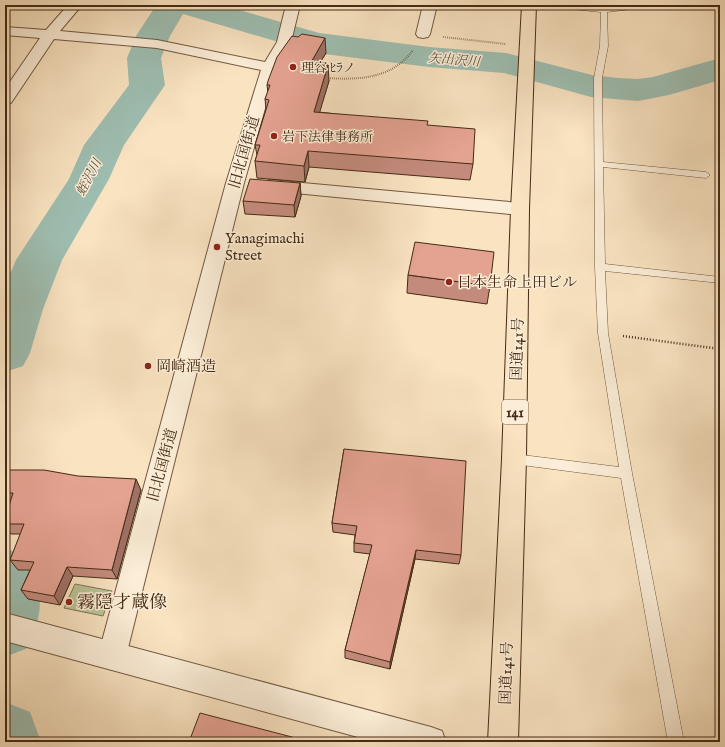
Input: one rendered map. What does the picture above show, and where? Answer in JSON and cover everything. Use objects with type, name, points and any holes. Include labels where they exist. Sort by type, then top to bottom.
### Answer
[{"type":"highway","name":"国道141号","points":[[503,742],[514,459],[520,208],[529,5]]},
{"type":"street","points":[[5,100],[50,34],[75,5]]},
{"type":"street","name":"旧北国街道","points":[[112,656],[235,183],[268,73],[284,42],[293,5]]},
{"type":"street","points":[[423,34],[430,5]]},
{"type":"street","points":[[5,31],[150,43],[270,68]]},
{"type":"street","points":[[235,183],[520,208]]},
{"type":"street","points":[[11,629],[431,742]]},
{"type":"lane","points":[[552,5],[604,8],[648,5]]},
{"type":"lane","points":[[685,5],[713,7]]},
{"type":"lane","points":[[604,8],[604,46],[598,78],[600,267],[603,333],[626,473],[676,742]]},
{"type":"lane","points":[[598,164],[706,175]]},
{"type":"lane","points":[[600,267],[720,280]]},
{"type":"lane","points":[[514,459],[626,473]]},
{"type":"path","points":[[423,34],[527,53]]},
{"type":"path","points":[[325,78],[366,78],[382,73],[405,61],[413,50]]},
{"type":"path","points":[[603,333],[720,349]]},
{"type":"green space","points":[[75,584],[112,591],[103,616],[64,608]]},
{"type":"building","points":[[302,34],[325,38],[310,64],[328,65],[314,112],[428,121],[427,125],[475,129],[473,164],[308,151],[304,166],[255,161],[260,145],[255,145],[269,100],[265,99],[270,85],[267,85],[268,81],[277,57],[292,36],[298,37]]},
{"type":"building","points":[[250,179],[300,183],[294,205],[243,201]]},
{"type":"building","points":[[415,242],[494,252],[490,286],[408,275]]},
{"type":"building","points":[[344,449],[466,461],[461,555],[416,550],[390,662],[345,650],[372,545],[354,543],[357,526],[332,523]]},
{"type":"building","points":[[6,470],[44,470],[78,476],[136,479],[112,570],[67,567],[54,596],[21,590],[34,562],[10,560],[24,524],[5,524],[5,519],[13,493],[5,493]]},
{"type":"building","points":[[200,713],[311,742],[189,742]]},
{"type":"waterway","name":"蛭沢川","points":[[5,353],[19,309],[39,260],[89,179],[104,145],[147,85],[144,58],[153,36],[169,10],[170,5]]},
{"type":"waterway","name":"矢出沢川","points":[[188,5],[316,43],[429,57],[506,63],[591,86],[638,90],[656,87],[720,69]]},
{"type":"waterway","name":"蛭沢川","points":[[5,577],[9,597],[5,626]]},
{"type":"waterway","name":"蛭沢川","points":[[5,737],[6,742]]},
{"type":"place","name":"理容 ﾋﾗノ","points":[[293,67]]},
{"type":"place","name":"岩下法律事務所","points":[[274,136]]},
{"type":"place","name":"Yanagimachi Street","points":[[217,247]]},
{"type":"place","name":"日本生命上田ビル","points":[[449,282]]},
{"type":"place","name":"岡崎酒造","points":[[148,366]]},
{"type":"place","name":"霧隠才蔵像","points":[[69,602]]}]
